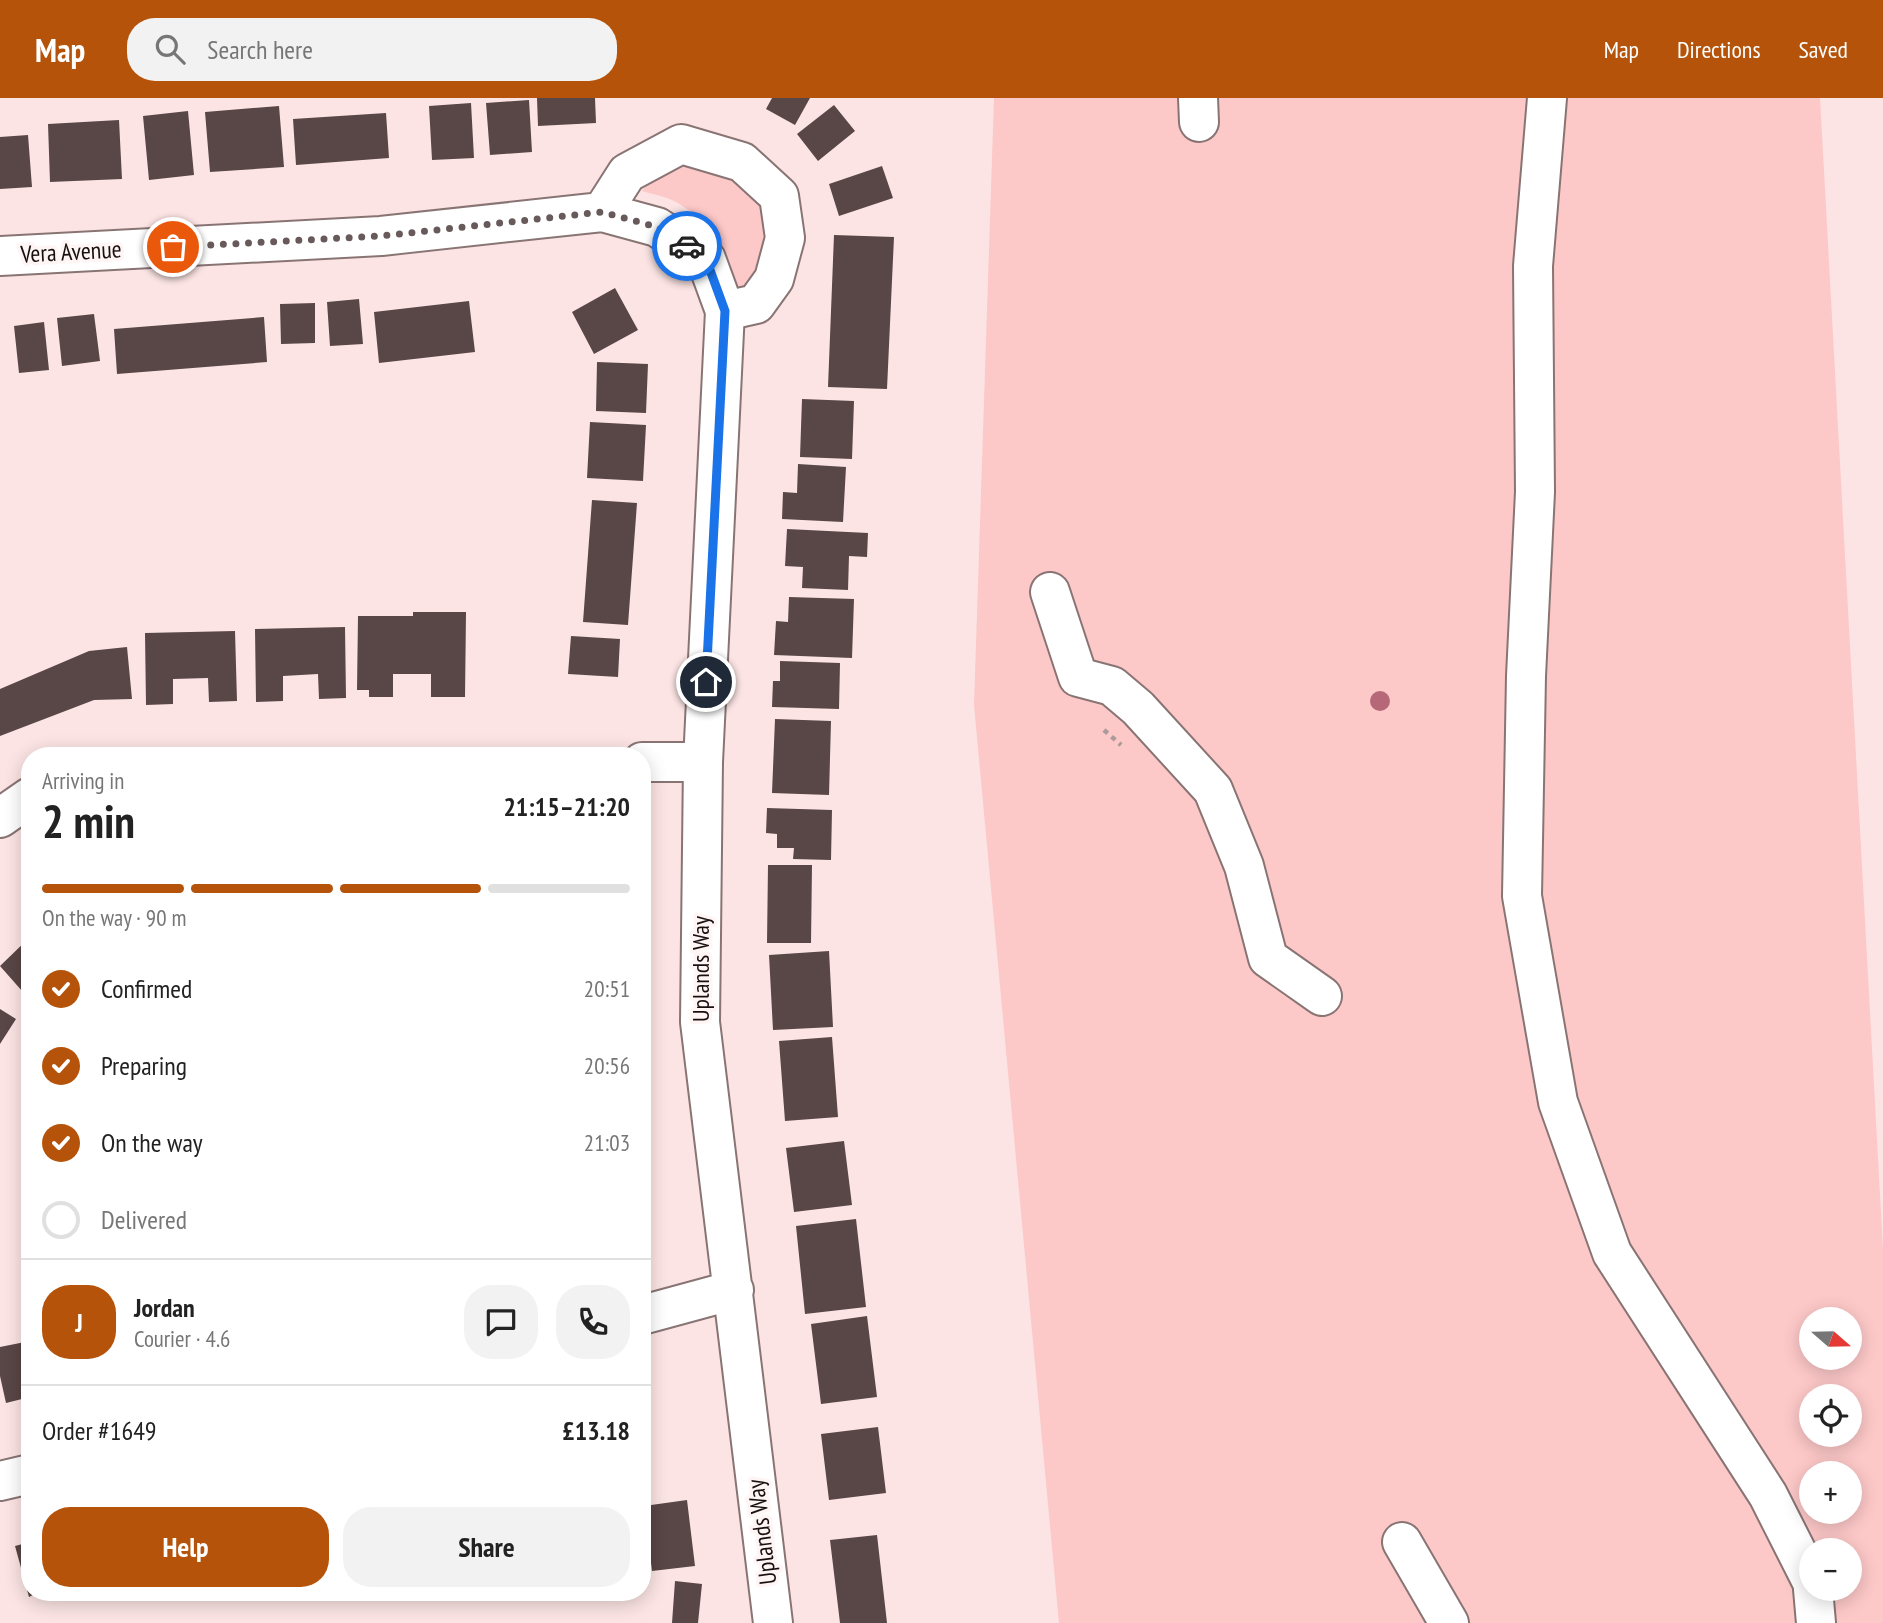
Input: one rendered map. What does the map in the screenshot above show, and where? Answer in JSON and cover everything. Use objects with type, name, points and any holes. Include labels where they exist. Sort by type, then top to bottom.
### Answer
[{"type":"street","points":[[1547,98],[1533,266],[1535,492],[1526,676],[1522,896],[1558,1102],[1612,1253],[1768,1495],[1799,1556]]},
{"type":"street","points":[[602,212],[627,173],[681,144],[742,162],[779,196],[785,238],[774,279],[756,304],[725,311]]},
{"type":"street","name":"Vera Avenue","points":[[0,256],[381,236],[602,212]]},
{"type":"street","name":"Uplands Way","points":[[602,212],[657,227],[706,259],[725,311],[703,762],[700,1022],[773,1623]]},
{"type":"street","points":[[1050,592],[1077,677],[1112,686],[1138,708],[1213,790],[1244,866],[1268,958],[1322,996]]},
{"type":"street","points":[[651,762],[703,762]]},
{"type":"street","points":[[0,818],[21,803]]},
{"type":"street","points":[[651,1313],[734,1290]]},
{"type":"street","points":[[0,1481],[21,1476]]},
{"type":"street","points":[[1402,1542],[1449,1623]]},
{"type":"street","points":[[1814,1601],[1816,1623]]},
{"type":"shaded area","points":[[994,98],[1820,98],[1883,1250],[1883,1623],[1059,1623],[974,705]]},
{"type":"shaded area","points":[[692,161],[714,163],[765,199],[774,254],[740,297],[725,256],[698,218],[674,201],[642,191],[655,174]]},
{"type":"building","points":[[537,98],[595,98],[596,123],[538,126]]},
{"type":"building","points":[[772,98],[810,98],[795,125],[766,109]]},
{"type":"building","points":[[529,100],[532,152],[490,155],[486,103]]},
{"type":"building","points":[[471,103],[474,158],[432,160],[429,106]]},
{"type":"building","points":[[834,105],[855,131],[818,161],[797,134]]},
{"type":"building","points":[[279,106],[284,167],[210,172],[205,112]]},
{"type":"building","points":[[188,111],[194,175],[149,180],[143,116]]},
{"type":"building","points":[[386,113],[389,158],[296,165],[293,119]]},
{"type":"building","points":[[119,120],[122,179],[50,182],[48,124]]},
{"type":"building","points":[[28,135],[32,187],[0,189],[0,137]]},
{"type":"building","points":[[882,166],[893,198],[839,216],[829,184]]},
{"type":"building","points":[[834,235],[894,237],[887,389],[828,387]]},
{"type":"building","points":[[615,288],[638,330],[594,354],[572,312]]},
{"type":"building","points":[[359,299],[363,344],[330,346],[327,302]]},
{"type":"building","points":[[469,301],[475,352],[379,363],[374,312]]},
{"type":"building","points":[[315,303],[315,343],[281,344],[280,304]]},
{"type":"building","points":[[94,314],[100,361],[62,366],[57,318]]},
{"type":"building","points":[[264,317],[267,362],[117,374],[114,329]]},
{"type":"building","points":[[44,322],[49,370],[19,373],[14,326]]},
{"type":"building","points":[[597,362],[648,364],[646,413],[596,411]]},
{"type":"building","points":[[802,399],[854,401],[852,459],[800,457]]},
{"type":"building","points":[[590,422],[646,425],[643,481],[587,478]]},
{"type":"building","points":[[798,464],[846,467],[843,522],[782,519],[783,492],[797,493]]},
{"type":"building","points":[[592,500],[637,503],[628,625],[583,622]]},
{"type":"building","points":[[787,529],[868,533],[867,557],[849,556],[848,590],[802,588],[803,567],[785,566]]},
{"type":"building","points":[[789,597],[854,599],[852,658],[774,655],[776,621],[788,622]]},
{"type":"building","points":[[413,612],[466,612],[465,697],[431,697],[431,674],[393,674],[393,697],[369,697],[369,690],[357,690],[358,616],[413,616]]},
{"type":"building","points":[[345,627],[346,698],[319,699],[318,674],[283,676],[283,701],[256,702],[255,629]]},
{"type":"building","points":[[235,631],[237,701],[209,702],[208,678],[173,679],[173,704],[146,705],[145,633]]},
{"type":"building","points":[[571,636],[620,639],[618,677],[568,674]]},
{"type":"building","points":[[127,647],[132,699],[94,700],[0,736],[0,689],[89,651]]},
{"type":"building","points":[[780,661],[840,663],[839,709],[772,707],[773,681],[780,681]]},
{"type":"building","points":[[775,719],[831,721],[829,795],[772,793]]},
{"type":"building","points":[[767,808],[832,810],[831,860],[793,859],[794,848],[777,848],[777,834],[766,833]]},
{"type":"building","points":[[768,865],[812,865],[811,943],[767,943]]},
{"type":"building","points":[[21,946],[21,990],[0,966]]},
{"type":"building","points":[[829,951],[833,1027],[773,1030],[769,955]]},
{"type":"building","points":[[0,1009],[16,1019],[0,1044]]},
{"type":"building","points":[[832,1037],[838,1117],[785,1121],[779,1041]]},
{"type":"building","points":[[844,1141],[852,1205],[794,1212],[786,1148]]},
{"type":"building","points":[[856,1219],[866,1307],[805,1314],[796,1226]]},
{"type":"building","points":[[867,1316],[877,1397],[821,1404],[811,1324]]},
{"type":"building","points":[[21,1343],[21,1399],[6,1403],[0,1376],[0,1347]]},
{"type":"building","points":[[878,1427],[886,1493],[829,1500],[821,1434]]},
{"type":"building","points":[[687,1500],[695,1566],[652,1571],[651,1505]]},
{"type":"building","points":[[877,1535],[887,1623],[840,1623],[830,1540]]},
{"type":"building","points":[[21,1544],[21,1568],[15,1546]]},
{"type":"building","points":[[675,1581],[702,1584],[698,1623],[672,1623]]},
{"type":"way so far","points":[[173,247],[381,236],[602,212],[657,227],[687,246]]},
{"type":"route","points":[[687,246],[706,259],[725,311],[706,682]]}]
